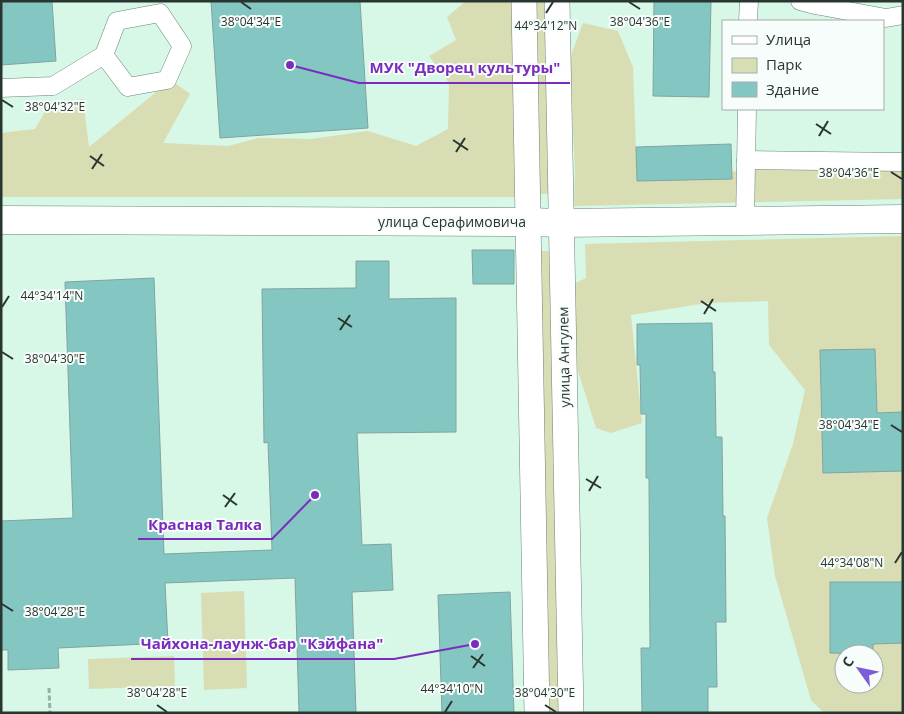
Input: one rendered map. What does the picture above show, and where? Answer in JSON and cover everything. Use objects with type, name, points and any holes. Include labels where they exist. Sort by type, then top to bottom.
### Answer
[{"type":"street","points":[[524,1],[537,713]]},
{"type":"street","name":"улица Ангулем","points":[[557,1],[571,713]]},
{"type":"street","name":"улица Серафимовича","points":[[1,220],[561,223],[903,219]]},
{"type":"lane","points":[[748,20],[749,1]]},
{"type":"lane","points":[[800,1],[814,6],[886,18],[903,16]]},
{"type":"lane","points":[[1,88],[53,86],[104,55],[117,21],[160,13],[182,46],[167,80],[128,87],[104,55]]},
{"type":"lane","points":[[745,221],[747,110]]},
{"type":"lane","points":[[746,160],[903,162]]},
{"type":"path","points":[[49,688],[50,713]]},
{"type":"green space","points":[[466,1],[512,1],[515,197],[1,197],[1,133],[35,129],[50,103],[83,99],[89,147],[171,80],[190,94],[163,143],[228,146],[259,138],[311,139],[368,131],[416,146],[448,129],[449,83],[429,56],[456,40],[447,17]]},
{"type":"green space","points":[[533,1],[549,1],[552,194],[537,194]]},
{"type":"green space","points":[[583,23],[618,31],[633,67],[637,178],[773,169],[903,164],[903,199],[574,206],[575,173],[570,58]]},
{"type":"green space","points":[[903,236],[903,713],[824,713],[811,700],[775,576],[767,518],[793,444],[805,390],[769,345],[768,301],[707,303],[631,315],[642,423],[611,433],[596,428],[578,371],[571,285],[586,278],[585,244]]},
{"type":"green space","points":[[536,251],[555,251],[565,713],[541,713]]},
{"type":"green space","points":[[244,591],[247,688],[204,690],[201,593]]},
{"type":"green space","points":[[174,656],[175,686],[89,689],[88,659]]},
{"type":"building","points":[[1,1],[52,1],[56,61],[1,65]]},
{"type":"building","points":[[211,1],[360,1],[368,128],[220,138]]},
{"type":"building","points":[[654,1],[711,1],[709,97],[653,96]]},
{"type":"building","points":[[731,144],[732,179],[637,181],[636,147]]},
{"type":"building","points":[[472,250],[514,250],[514,284],[473,284]]},
{"type":"building","points":[[356,261],[389,261],[389,299],[456,298],[456,432],[357,433],[362,545],[391,544],[393,590],[352,592],[356,713],[299,713],[295,578],[165,583],[168,643],[58,648],[59,668],[8,670],[8,650],[1,650],[1,521],[73,518],[65,282],[154,278],[164,554],[272,550],[268,442],[264,443],[262,289],[356,288]]},
{"type":"building","points":[[712,323],[716,437],[722,437],[723,516],[725,516],[726,622],[716,622],[717,687],[708,687],[708,713],[642,713],[641,648],[650,648],[649,478],[646,478],[646,414],[641,414],[640,365],[637,365],[637,324]]},
{"type":"building","points":[[875,349],[877,413],[903,412],[903,471],[823,473],[820,350]]},
{"type":"building","points":[[830,582],[903,582],[903,643],[834,644],[834,653],[830,653]]},
{"type":"building","points":[[510,592],[514,713],[442,713],[438,595]]},
{"type":"place","name":"МУК \"Дворец культуры\"","points":[[290,65]]},
{"type":"place","name":"Красная Талка","points":[[315,495]]},
{"type":"place","name":"Чайхона-лаунж-бар \"Кэйфана\"","points":[[475,644]]}]
